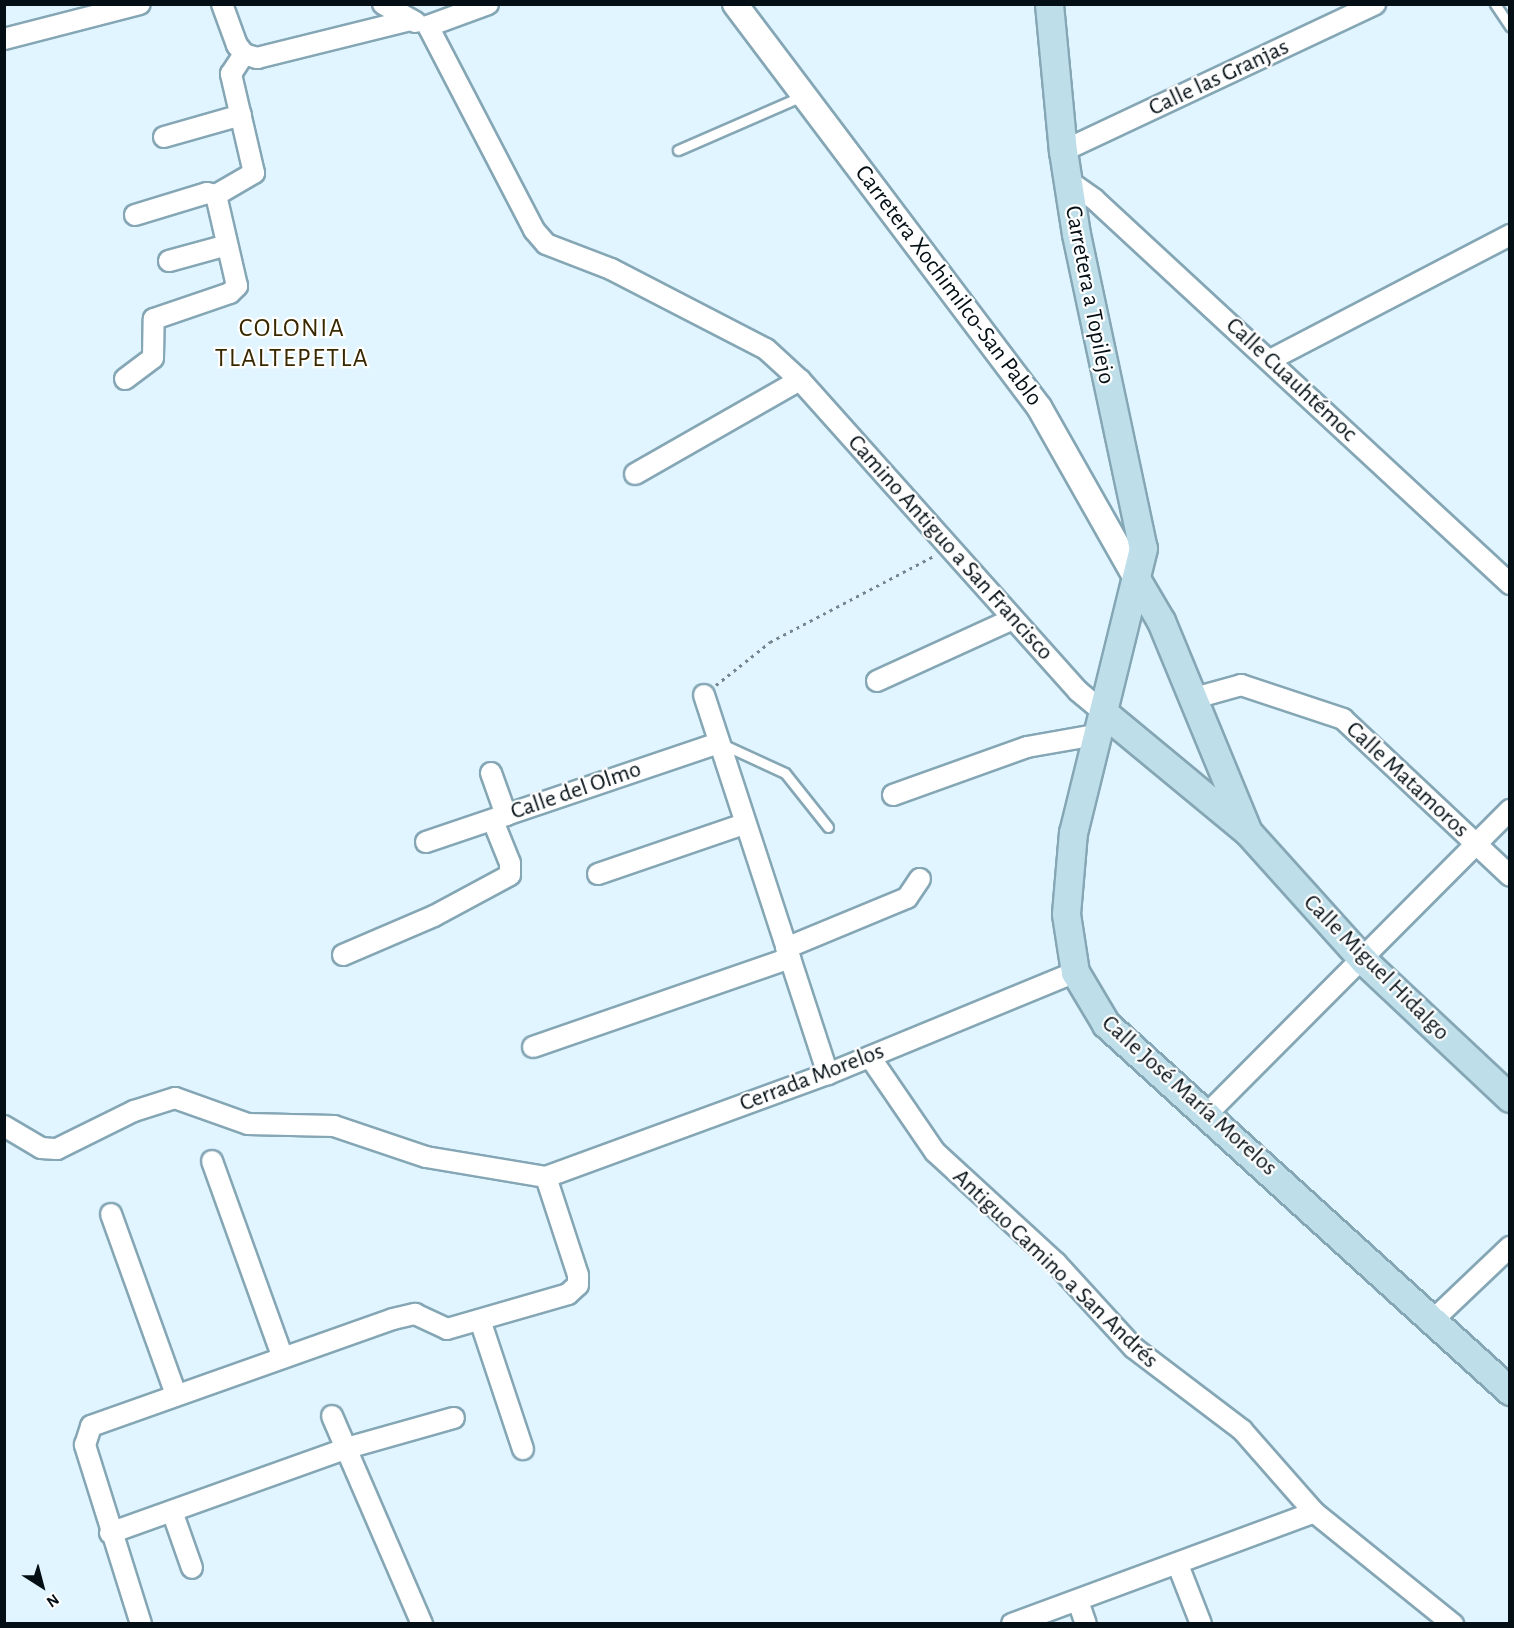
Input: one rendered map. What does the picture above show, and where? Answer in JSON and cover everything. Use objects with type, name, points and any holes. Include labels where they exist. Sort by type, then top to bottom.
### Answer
[{"type":"main road","name":"Carretera a Topilejo","points":[[1049,4],[1067,180],[1105,383],[1140,520],[1143,548],[1138,582],[1099,723]]},
{"type":"main road","name":"Calle Miguel Hidalgo","points":[[1138,582],[1161,621],[1191,699],[1248,832]]},
{"type":"main road","name":"Calle Miguel Hidalgo","points":[[1099,723],[1248,832],[1364,961],[1509,1098]]},
{"type":"main road","name":"Calle José María Morelos","points":[[1099,723],[1078,800],[1068,866],[1067,933],[1075,972],[1106,1024],[1208,1113],[1509,1390]]},
{"type":"street","points":[[4,39],[140,4]]},
{"type":"street","points":[[222,4],[244,54],[257,58],[419,23],[488,4]]},
{"type":"street","points":[[383,4],[419,23]]},
{"type":"street","name":"Carretera Xochimilco-San Pablo","points":[[735,4],[1039,406],[1138,582]]},
{"type":"street","name":"Calle las Granjas","points":[[1063,151],[1375,4]]},
{"type":"street","name":"Camino Antiguo a San Francisco","points":[[419,23],[534,230],[546,243],[700,312],[766,349],[800,380],[952,547],[1078,691],[1099,723]]},
{"type":"street","points":[[135,215],[207,193],[216,195],[254,173],[231,74],[244,54]]},
{"type":"street","points":[[164,137],[241,115]]},
{"type":"street","name":"Calle Cuauhtémoc","points":[[1067,180],[1094,199],[1509,584]]},
{"type":"street","points":[[125,379],[153,358],[154,319],[230,292],[237,286],[239,279],[227,245],[216,195]]},
{"type":"street","points":[[1270,360],[1509,235]]},
{"type":"street","points":[[169,261],[227,245]]},
{"type":"street","points":[[635,474],[800,380]]},
{"type":"street","points":[[877,681],[1013,619]]},
{"type":"street","name":"Calle Matamoros","points":[[1191,699],[1241,685],[1343,719],[1509,876]]},
{"type":"street","points":[[704,695],[744,824],[828,1074]]},
{"type":"street","points":[[893,795],[1099,723]]},
{"type":"street","name":"Calle del Olmo","points":[[343,955],[434,916],[510,875],[510,863],[500,818],[719,743]]},
{"type":"street","points":[[426,842],[500,818],[491,773]]},
{"type":"street","points":[[1208,1113],[1364,961],[1509,810]]},
{"type":"street","points":[[598,874],[744,824]]},
{"type":"street","points":[[533,1047],[788,953],[907,898],[920,879]]},
{"type":"street","name":"Cerrada Morelos","points":[[546,1177],[828,1074],[1075,972]]},
{"type":"street","name":"Antiguo Camino a San Andrés","points":[[870,1057],[908,1116],[963,1181],[1056,1263],[1134,1348],[1242,1430],[1314,1512],[1453,1623]]},
{"type":"street","points":[[4,1126],[41,1148],[57,1149],[134,1111],[175,1098],[248,1124],[334,1126],[426,1157],[546,1177],[578,1285],[568,1294],[480,1323],[447,1329],[415,1314],[176,1395],[86,1432],[85,1445],[110,1533],[141,1623]]},
{"type":"street","points":[[212,1161],[283,1358]]},
{"type":"street","points":[[111,1214],[176,1395]]},
{"type":"street","points":[[1434,1319],[1509,1246]]},
{"type":"street","points":[[480,1323],[523,1449]]},
{"type":"street","points":[[332,1416],[423,1623]]},
{"type":"street","points":[[110,1533],[173,1514],[347,1448],[454,1418]]},
{"type":"street","points":[[1012,1623],[1178,1565],[1314,1512]]},
{"type":"street","points":[[173,1514],[192,1568]]},
{"type":"street","points":[[1178,1565],[1201,1623]]},
{"type":"street","points":[[1078,1601],[1086,1623]]},
{"type":"lane","points":[[1496,4],[1509,26]]},
{"type":"lane","points":[[678,150],[804,95]]},
{"type":"lane","points":[[719,743],[785,773],[828,827]]},
{"type":"path","points":[[704,695],[770,642],[952,547]]},
{"type":"district","name":"COLONIA TLALTEPETLA","points":[[292,344]]}]
